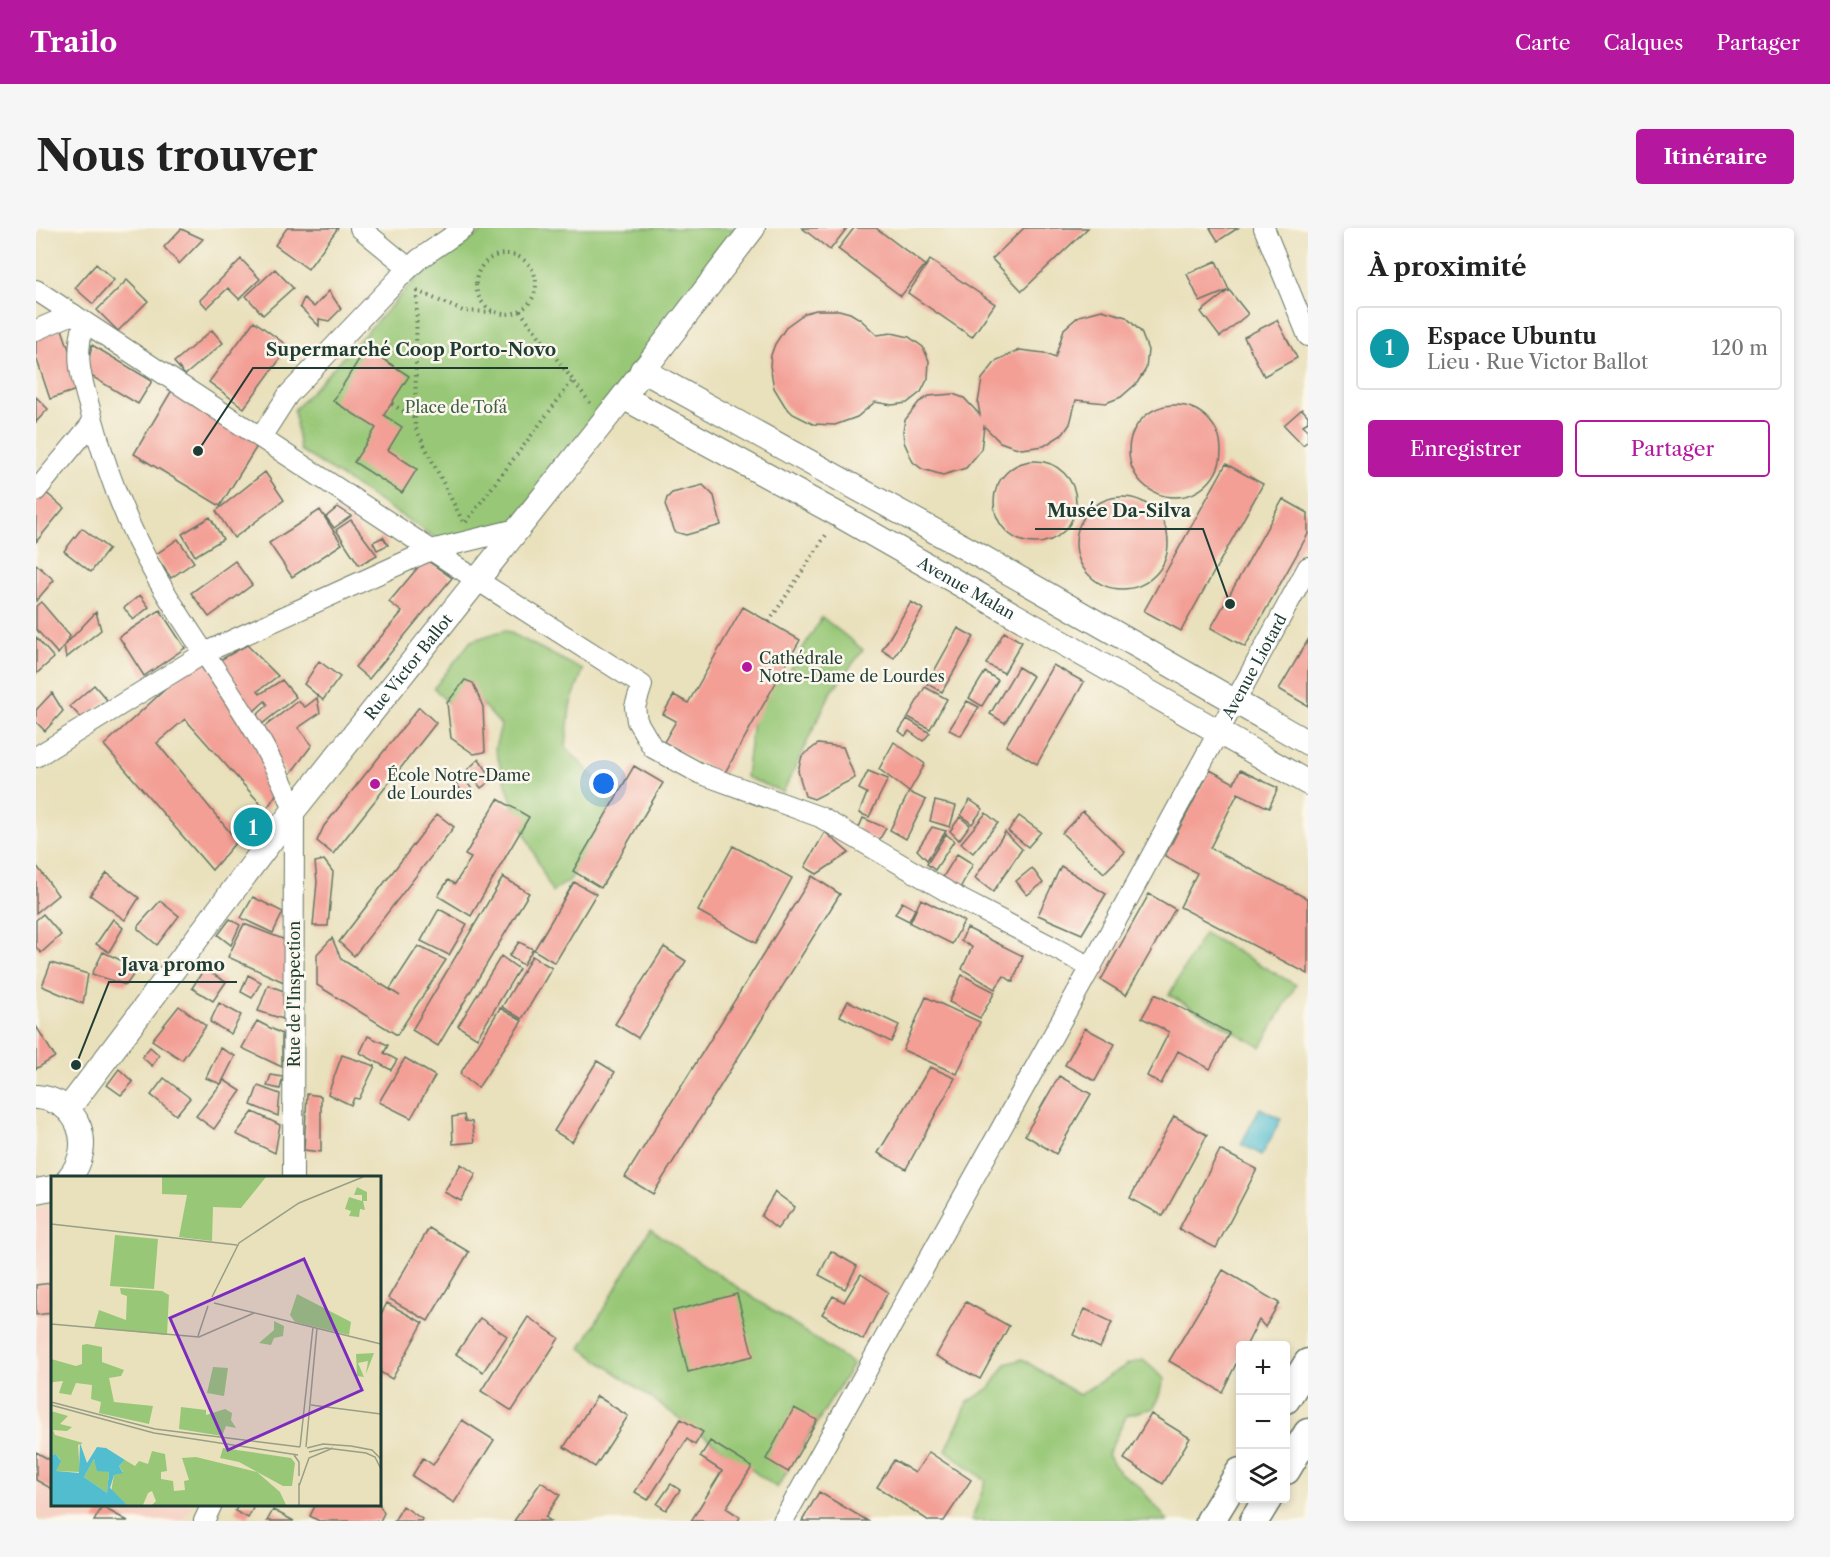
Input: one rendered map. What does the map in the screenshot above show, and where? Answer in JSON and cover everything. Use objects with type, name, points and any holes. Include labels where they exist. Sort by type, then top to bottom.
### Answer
[{"type":"highway","points":[[1288,1395],[1308,1363]]},
{"type":"highway","points":[[1290,1463],[1308,1433]]},
{"type":"highway","points":[[1210,1521],[1236,1479]]},
{"type":"highway","points":[[1254,1521],[1265,1503]]},
{"type":"main road","name":"Rue Victor Ballot","points":[[68,1109],[294,810],[623,397],[753,228]]},
{"type":"main road","name":"Avenue Malan","points":[[642,370],[980,556],[1308,742]]},
{"type":"main road","name":"Avenue Malan","points":[[623,397],[839,515],[1308,783]]},
{"type":"main road","points":[[961,584],[980,556]]},
{"type":"main road","points":[[36,1097],[56,1100],[68,1109],[80,1126],[83,1139],[81,1160],[75,1176]]},
{"type":"main road","points":[[36,1191],[51,1188]]},
{"type":"street","points":[[360,228],[403,274]]},
{"type":"street","points":[[261,437],[288,395],[403,274],[464,228]]},
{"type":"street","points":[[1264,228],[1308,336]]},
{"type":"street","points":[[36,290],[477,580],[642,685],[635,707],[637,720],[653,748],[699,773],[737,789],[820,816],[960,898],[1091,967]]},
{"type":"street","points":[[36,330],[79,319]]},
{"type":"street","points":[[79,319],[80,374],[93,422],[127,521],[158,581],[206,652],[284,785],[294,810]]},
{"type":"street","points":[[36,491],[93,422]]},
{"type":"street","points":[[36,758],[206,652],[468,532],[517,529]]},
{"type":"street","name":"Avenue Liotard","points":[[783,1521],[1091,967],[1308,567]]},
{"type":"street","name":"Rue de l'Inspection","points":[[293,1176],[294,810]]},
{"type":"street","points":[[204,1521],[211,1506]]},
{"type":"path","points":[[403,274],[417,291],[463,311],[511,314],[520,311],[533,297],[536,279],[532,270],[519,257],[501,254],[484,263],[476,280],[479,298],[493,312]]},
{"type":"path","points":[[417,291],[415,427],[468,532],[573,380]]},
{"type":"path","points":[[520,311],[604,421]]},
{"type":"path","points":[[392,404],[415,418]]},
{"type":"path","points":[[769,622],[839,515]]},
{"type":"shaded area","points":[[51,1206],[51,1506],[192,1506],[184,1521],[45,1521],[36,1516],[36,1209]]},
{"type":"green space","name":"Place de Tofá","points":[[488,228],[739,228],[515,521],[439,540],[300,450],[294,410],[419,276]]},
{"type":"green space","points":[[822,617],[863,650],[830,694],[783,792],[746,777],[756,698],[788,672]]},
{"type":"green space","points":[[505,630],[583,670],[570,706],[566,748],[615,798],[570,880],[552,892],[515,812],[495,749],[501,725],[471,692],[454,710],[434,688],[471,641]]},
{"type":"green space","points":[[1204,933],[1296,985],[1261,1047],[1169,995]]},
{"type":"green space","points":[[650,1229],[853,1364],[777,1488],[581,1348]]},
{"type":"green space","points":[[1022,1359],[1079,1395],[1128,1364],[1143,1360],[1165,1379],[1154,1408],[1127,1415],[1107,1455],[1120,1473],[1137,1484],[1168,1521],[971,1521],[986,1481],[946,1450],[968,1402],[990,1388],[1006,1364]]},
{"type":"water","points":[[1260,1108],[1281,1119],[1262,1155],[1241,1144]]},
{"type":"building","points":[[287,228],[338,228],[308,269],[275,245]]},
{"type":"building","points":[[802,228],[847,228],[830,250]]},
{"type":"building","points":[[854,228],[876,228],[925,265],[901,296],[838,249]]},
{"type":"building","points":[[1024,228],[1088,228],[1022,291],[992,259]]},
{"type":"building","points":[[1210,228],[1238,228],[1218,241]]},
{"type":"building","points":[[181,229],[203,239],[179,264],[164,247]]},
{"type":"building","points":[[241,259],[260,279],[239,299],[228,288],[207,308],[200,300]]},
{"type":"building","points":[[930,260],[995,304],[972,337],[908,293]]},
{"type":"building","points":[[1216,261],[1229,290],[1200,302],[1187,274]]},
{"type":"building","points":[[96,264],[114,280],[93,304],[75,288]]},
{"type":"building","points":[[275,269],[293,288],[263,315],[246,296]]},
{"type":"building","points":[[127,280],[148,301],[118,331],[97,310]]},
{"type":"building","points":[[1229,290],[1248,314],[1220,337],[1201,312]]},
{"type":"building","points":[[329,291],[341,309],[329,321],[319,319],[319,326],[300,307],[304,298],[314,307]]},
{"type":"building","points":[[816,310],[839,310],[850,313],[877,335],[892,333],[909,337],[923,347],[929,361],[928,378],[921,392],[907,403],[892,405],[875,402],[857,417],[835,425],[813,424],[793,414],[774,388],[770,366],[771,355],[775,344],[787,326],[805,313]]},
{"type":"building","points":[[1102,310],[1126,317],[1141,332],[1148,350],[1146,369],[1137,383],[1121,397],[1106,403],[1076,400],[1070,424],[1063,434],[1044,446],[1022,449],[1011,446],[1000,442],[984,426],[981,450],[966,468],[943,475],[922,469],[913,462],[904,442],[903,431],[905,420],[919,402],[929,396],[953,394],[964,398],[980,415],[978,403],[982,379],[997,360],[1020,350],[1044,353],[1055,358],[1064,329],[1079,316]]},
{"type":"building","points":[[1277,320],[1297,358],[1264,376],[1244,337]]},
{"type":"building","points":[[254,321],[289,347],[244,408],[209,382]]},
{"type":"building","points":[[62,329],[82,388],[50,399],[36,357],[36,338]]},
{"type":"building","points":[[212,330],[223,343],[185,375],[174,362]]},
{"type":"building","points":[[92,345],[152,381],[138,404],[86,373]]},
{"type":"building","points":[[366,348],[409,376],[384,415],[402,427],[388,450],[417,469],[402,493],[354,462],[376,428],[333,401]]},
{"type":"building","points":[[172,390],[259,443],[220,506],[134,454]]},
{"type":"building","points":[[36,397],[48,409],[36,422]]},
{"type":"building","points":[[1175,405],[1192,409],[1207,419],[1217,434],[1221,451],[1217,468],[1207,483],[1192,493],[1175,497],[1158,493],[1143,483],[1133,468],[1129,451],[1133,434],[1143,419],[1158,409]]},
{"type":"building","points":[[1302,409],[1308,416],[1308,422],[1303,425],[1308,430],[1308,441],[1303,445],[1284,425]]},
{"type":"building","points":[[1035,461],[1051,464],[1064,473],[1073,486],[1076,502],[1073,518],[1064,531],[1051,540],[1035,543],[1019,540],[1006,531],[997,518],[994,502],[997,486],[1006,473],[1019,464]]},
{"type":"building","points":[[1226,464],[1263,484],[1181,631],[1144,611]]},
{"type":"building","points":[[265,472],[284,500],[234,538],[216,511]]},
{"type":"building","points":[[703,485],[714,496],[721,525],[686,535],[675,532],[665,505],[667,498],[672,493]]},
{"type":"building","points":[[44,491],[64,508],[36,542],[36,501]]},
{"type":"building","points":[[1122,497],[1139,501],[1154,511],[1164,526],[1168,543],[1164,560],[1154,575],[1139,585],[1122,589],[1105,585],[1090,575],[1080,560],[1076,543],[1080,526],[1090,511],[1105,501]]},
{"type":"building","points":[[1283,499],[1308,513],[1308,534],[1245,647],[1211,628]]},
{"type":"building","points":[[338,507],[351,516],[334,528],[326,517]]},
{"type":"building","points":[[320,510],[342,544],[292,577],[269,543]]},
{"type":"building","points":[[210,517],[223,539],[195,556],[182,534]]},
{"type":"building","points":[[351,520],[377,555],[359,565],[336,530]]},
{"type":"building","points":[[82,528],[109,549],[91,572],[64,551]]},
{"type":"building","points":[[383,537],[388,545],[377,550],[373,542]]},
{"type":"building","points":[[178,539],[194,562],[171,578],[155,555]]},
{"type":"building","points":[[425,559],[452,578],[369,679],[355,667],[402,612],[389,602]]},
{"type":"building","points":[[235,561],[252,585],[209,617],[191,593]]},
{"type":"building","points":[[36,564],[54,580],[36,601]]},
{"type":"building","points":[[140,595],[149,607],[133,620],[124,608]]},
{"type":"building","points":[[41,602],[70,636],[58,654],[36,629],[36,606]]},
{"type":"building","points":[[911,602],[923,609],[894,658],[882,650]]},
{"type":"building","name":"Cathédrale Notre-Dame de Lourdes","points":[[743,607],[800,640],[723,776],[664,742],[676,721],[663,714],[674,695],[688,703]]},
{"type":"building","points":[[160,610],[185,648],[144,676],[119,637]]},
{"type":"building","points":[[96,612],[101,630],[66,658],[64,646]]},
{"type":"building","points":[[958,628],[974,637],[942,692],[927,684]]},
{"type":"building","points":[[1004,632],[1022,642],[1004,673],[986,664]]},
{"type":"building","points":[[36,637],[54,658],[36,674]]},
{"type":"building","points":[[1308,640],[1308,706],[1279,689]]},
{"type":"building","points":[[247,645],[278,676],[258,691],[260,694],[282,680],[296,697],[262,724],[257,715],[268,705],[265,701],[254,711],[220,660]]},
{"type":"building","points":[[204,654],[281,787],[266,810],[185,719],[157,743],[237,841],[212,870],[104,745]]},
{"type":"building","points":[[319,661],[340,677],[323,700],[304,684]]},
{"type":"building","points":[[1053,665],[1084,682],[1037,764],[1006,746]]},
{"type":"building","points":[[1018,667],[1033,676],[1005,723],[990,714]]},
{"type":"building","points":[[985,672],[998,680],[982,706],[969,698]]},
{"type":"building","points":[[465,680],[473,683],[483,707],[485,752],[474,754],[451,738],[447,703]]},
{"type":"building","points":[[94,685],[107,700],[83,720],[70,706]]},
{"type":"building","points":[[925,687],[947,699],[930,729],[908,717]]},
{"type":"building","points":[[52,693],[63,711],[45,731],[36,722],[36,710]]},
{"type":"building","points":[[317,698],[320,713],[298,728],[312,745],[288,777],[259,731],[298,701],[305,707]]},
{"type":"building","points":[[967,701],[979,707],[961,736],[949,730]]},
{"type":"building","points":[[419,707],[436,723],[333,854],[317,841],[324,826]]},
{"type":"building","points":[[907,719],[930,733],[923,741],[909,731],[905,736],[899,731]]},
{"type":"building","points":[[894,742],[925,764],[909,792],[879,769]]},
{"type":"building","points":[[818,744],[843,747],[855,778],[814,799],[805,796],[798,771],[802,756]]},
{"type":"building","points":[[479,759],[493,779],[481,788],[467,770]]},
{"type":"building","points":[[634,766],[663,783],[601,888],[573,871]]},
{"type":"building","points":[[1210,770],[1234,783],[1240,770],[1278,788],[1269,808],[1238,793],[1210,848],[1308,899],[1308,974],[1180,907],[1197,873],[1165,856]]},
{"type":"building","points":[[868,771],[888,779],[869,817],[859,813],[867,793],[859,789]]},
{"type":"building","points":[[461,774],[474,792],[466,797],[453,779]]},
{"type":"building","points":[[909,792],[926,800],[906,839],[890,830]]},
{"type":"building","points":[[498,799],[529,817],[471,916],[438,896],[448,880],[455,884],[471,858],[465,855]]},
{"type":"building","points":[[970,800],[983,809],[972,824],[961,815]]},
{"type":"building","points":[[935,801],[956,806],[950,827],[930,821]]},
{"type":"building","points":[[1083,811],[1125,852],[1104,873],[1062,833]]},
{"type":"building","points":[[986,813],[998,823],[973,853],[961,843]]},
{"type":"building","points":[[437,814],[454,827],[354,956],[339,942]]},
{"type":"building","points":[[1019,816],[1041,832],[1028,847],[1008,831]]},
{"type":"building","points":[[960,817],[970,825],[959,840],[950,831]]},
{"type":"building","points":[[863,818],[886,828],[878,842],[857,832]]},
{"type":"building","points":[[932,827],[946,831],[927,860],[917,850]]},
{"type":"building","points":[[825,832],[849,853],[817,874],[805,867]]},
{"type":"building","points":[[1005,832],[1022,849],[993,892],[975,878]]},
{"type":"building","points":[[946,834],[954,841],[935,870],[927,864]]},
{"type":"building","points":[[733,846],[792,878],[756,943],[698,911]]},
{"type":"building","points":[[957,854],[973,864],[960,888],[943,877]]},
{"type":"building","points":[[324,860],[333,872],[328,926],[313,926],[317,882],[315,862]]},
{"type":"building","points":[[36,865],[58,895],[36,913]]},
{"type":"building","points":[[1061,866],[1106,894],[1082,934],[1038,915]]},
{"type":"building","points":[[1032,868],[1043,883],[1027,895],[1016,881]]},
{"type":"building","points":[[107,873],[139,898],[125,920],[90,895]]},
{"type":"building","points":[[812,876],[840,894],[653,1194],[625,1177]]},
{"type":"building","points":[[503,877],[529,893],[438,1046],[412,1030]]},
{"type":"building","points":[[574,882],[596,894],[555,963],[534,950]]},
{"type":"building","points":[[1149,894],[1175,909],[1126,995],[1101,980]]},
{"type":"building","points":[[253,897],[283,912],[273,933],[241,918]]},
{"type":"building","points":[[921,899],[964,921],[952,944],[910,923]]},
{"type":"building","points":[[160,901],[179,916],[157,945],[138,929],[138,926]]},
{"type":"building","points":[[902,902],[915,909],[909,921],[895,914]]},
{"type":"building","points":[[439,909],[467,924],[449,955],[421,941]]},
{"type":"building","points":[[43,914],[61,935],[41,953],[36,947],[36,920]]},
{"type":"building","points":[[113,919],[123,928],[109,952],[96,944]]},
{"type":"building","points":[[230,919],[240,925],[231,945],[218,935]]},
{"type":"building","points":[[244,924],[288,941],[286,983],[228,957]]},
{"type":"building","points":[[967,928],[1023,956],[1013,982],[1004,976],[995,989],[962,969],[972,947],[961,941]]},
{"type":"building","points":[[332,938],[341,959],[400,996],[390,989],[418,946],[446,960],[397,1035],[317,985],[317,954]]},
{"type":"building","points":[[519,942],[533,949],[523,965],[509,956]]},
{"type":"building","points":[[664,947],[686,961],[638,1038],[615,1024]]},
{"type":"building","points":[[103,952],[138,968],[126,985],[92,974]]},
{"type":"building","points":[[501,956],[519,969],[477,1038],[458,1026]]},
{"type":"building","points":[[532,956],[552,968],[522,1019],[502,1007]]},
{"type":"building","points":[[51,963],[88,974],[83,1004],[42,986]]},
{"type":"building","points":[[204,969],[226,982],[213,1001],[192,988]]},
{"type":"building","points":[[248,975],[261,982],[252,998],[241,992]]},
{"type":"building","points":[[962,975],[995,992],[980,1018],[949,1002]]},
{"type":"building","points":[[268,985],[289,993],[283,1019],[258,1011]]},
{"type":"building","points":[[1155,994],[1229,1033],[1210,1069],[1178,1051],[1161,1084],[1147,1076],[1169,1032],[1142,1018]]},
{"type":"building","points":[[926,997],[980,1022],[957,1074],[903,1050]]},
{"type":"building","points":[[848,1001],[899,1025],[891,1042],[840,1016]]},
{"type":"building","points":[[219,1003],[241,1015],[231,1034],[210,1022]]},
{"type":"building","points":[[179,1006],[206,1026],[182,1060],[152,1040]]},
{"type":"building","points":[[500,1008],[522,1021],[478,1088],[460,1074]]},
{"type":"building","points":[[257,1021],[282,1034],[282,1067],[242,1048]]},
{"type":"building","points":[[36,1026],[55,1057],[36,1069]]},
{"type":"building","points":[[1085,1028],[1115,1044],[1095,1081],[1065,1065]]},
{"type":"building","points":[[368,1036],[388,1045],[384,1053],[397,1060],[391,1070],[360,1053]]},
{"type":"building","points":[[150,1047],[159,1055],[152,1066],[142,1057]]},
{"type":"building","points":[[220,1048],[235,1056],[221,1084],[206,1078]]},
{"type":"building","points":[[342,1055],[375,1066],[359,1099],[354,1098],[351,1105],[328,1094]]},
{"type":"building","points":[[405,1058],[435,1076],[411,1118],[379,1102]]},
{"type":"building","points":[[597,1061],[615,1072],[572,1142],[554,1131]]},
{"type":"building","points":[[930,1067],[955,1078],[906,1169],[878,1153]]},
{"type":"building","points":[[119,1069],[133,1082],[121,1095],[107,1085]]},
{"type":"building","points":[[271,1075],[283,1077],[280,1089],[267,1086]]},
{"type":"building","points":[[1059,1076],[1091,1094],[1056,1154],[1025,1135]]},
{"type":"building","points":[[164,1078],[190,1098],[176,1115],[151,1095]]},
{"type":"building","points":[[224,1080],[241,1091],[214,1129],[196,1116]]},
{"type":"building","points":[[258,1086],[280,1094],[278,1116],[251,1105]]},
{"type":"building","points":[[307,1094],[321,1096],[321,1152],[304,1150]]},
{"type":"building","points":[[253,1112],[280,1125],[275,1153],[236,1134]]},
{"type":"building","points":[[464,1115],[465,1121],[472,1122],[475,1142],[453,1144],[452,1117]]},
{"type":"building","points":[[1174,1116],[1207,1135],[1163,1216],[1130,1198]]},
{"type":"building","points":[[1220,1150],[1257,1169],[1216,1248],[1179,1229]]},
{"type":"building","points":[[461,1164],[476,1174],[461,1201],[444,1192]]},
{"type":"building","points":[[775,1192],[795,1207],[777,1229],[761,1216]]},
{"type":"building","points":[[429,1228],[469,1252],[428,1321],[388,1298]]},
{"type":"building","points":[[831,1251],[857,1266],[845,1289],[819,1275]]},
{"type":"building","points":[[1223,1270],[1279,1303],[1265,1327],[1259,1320],[1248,1341],[1236,1341],[1236,1364],[1222,1392],[1169,1361]]},
{"type":"building","points":[[861,1274],[888,1292],[863,1340],[822,1314],[833,1296],[844,1302]]},
{"type":"building","points":[[51,1283],[51,1313],[36,1315],[36,1285]]},
{"type":"building","points":[[737,1294],[753,1356],[688,1372],[673,1311]]},
{"type":"building","points":[[966,1302],[1009,1326],[980,1379],[936,1356]]},
{"type":"building","points":[[387,1303],[423,1323],[392,1379],[381,1373],[381,1314]]},
{"type":"building","points":[[1085,1309],[1112,1322],[1100,1348],[1073,1335]]},
{"type":"building","points":[[528,1317],[559,1338],[512,1411],[481,1391]]},
{"type":"building","points":[[480,1318],[507,1336],[483,1372],[456,1354]]},
{"type":"building","points":[[597,1396],[628,1416],[595,1467],[564,1447]]},
{"type":"building","points":[[794,1408],[817,1420],[788,1472],[766,1459]]},
{"type":"building","points":[[1151,1414],[1190,1438],[1163,1484],[1124,1459]]},
{"type":"building","points":[[681,1419],[703,1432],[695,1445],[687,1439],[648,1500],[635,1492]]},
{"type":"building","points":[[462,1420],[494,1440],[454,1503],[412,1476],[423,1458],[433,1465]]},
{"type":"building","points":[[710,1441],[752,1467],[726,1508],[740,1517],[738,1521],[691,1521],[722,1471],[700,1457]]},
{"type":"building","points":[[36,1452],[51,1460],[51,1488],[36,1480]]},
{"type":"building","points":[[929,1452],[971,1480],[944,1521],[929,1521],[877,1487],[894,1460],[915,1473]]},
{"type":"building","points":[[541,1482],[560,1495],[545,1517],[551,1521],[514,1521]]},
{"type":"building","points":[[671,1484],[680,1490],[666,1510],[657,1504]]},
{"type":"building","points":[[819,1492],[868,1521],[802,1521]]},
{"type":"building","points":[[238,1506],[254,1506],[248,1518],[235,1511]]},
{"type":"building","points":[[315,1506],[380,1506],[384,1513],[380,1521],[319,1521],[310,1516]]},
{"type":"building","points":[[403,1506],[422,1519],[421,1521],[394,1521]]},
{"type":"building","points":[[102,1507],[128,1521],[94,1521]]},
{"type":"building","points":[[273,1510],[294,1521],[267,1521]]},
{"type":"place","name":"Supermarché Coop Porto-Novo","points":[[198,451]]},
{"type":"place","name":"Musée Da-Silva","points":[[1230,604]]},
{"type":"place","name":"Cathédrale Notre-Dame de Lourdes","points":[[747,667]]},
{"type":"place","name":"École Notre-Dame de Lourdes","points":[[375,784]]},
{"type":"place","name":"Espace Ubuntu","points":[[253,827]]},
{"type":"place","name":"Java promo","points":[[76,1065]]}]
